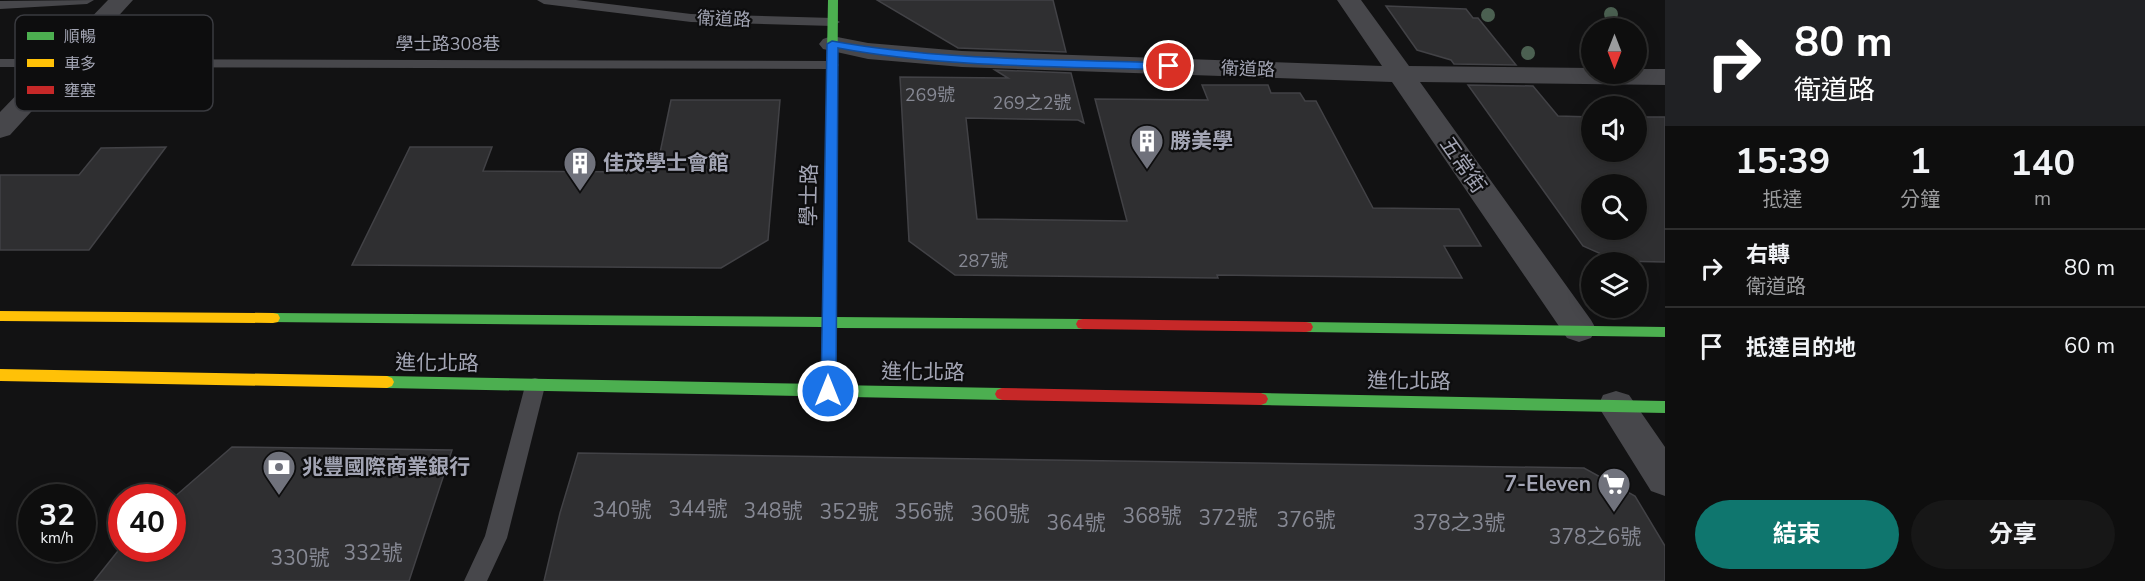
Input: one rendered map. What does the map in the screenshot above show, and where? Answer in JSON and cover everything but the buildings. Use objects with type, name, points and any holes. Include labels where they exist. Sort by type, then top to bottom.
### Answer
[{"type":"main road","name":"學士路","points":[[828,391],[833,0]]},
{"type":"main road","name":"進化北路","points":[[0,316],[828,321],[1580,329],[1665,332]]},
{"type":"main road","name":"進化北路","points":[[0,375],[1665,407]]},
{"type":"street","points":[[107,15],[121,0]]},
{"type":"street","name":"五常街","points":[[1349,0],[1580,329]]},
{"type":"street","name":"衛道路","points":[[832,44],[868,51],[962,59],[1399,74],[1665,77]]},
{"type":"street","points":[[0,129],[17,111]]},
{"type":"street","points":[[1616,406],[1665,479]]},
{"type":"lane","points":[[0,5],[87,0]]},
{"type":"lane","name":"衛道路","points":[[544,0],[691,18],[832,44]]},
{"type":"lane","name":"學士路308巷","points":[[213,58],[832,44]]},
{"type":"lane","name":"學士路308巷","points":[[0,63],[15,63]]},
{"type":"lane","points":[[475,581],[496,538],[535,386]]},
{"type":"traffic: fast","points":[[828,391],[833,0]]},
{"type":"traffic: fast","points":[[273,318],[1083,324]]},
{"type":"traffic: fast","points":[[1306,327],[1665,332]]},
{"type":"traffic: fast","points":[[387,382],[1002,394]]},
{"type":"traffic: fast","points":[[1261,399],[1665,407]]},
{"type":"traffic: slow","points":[[0,316],[273,318]]},
{"type":"traffic: slow","points":[[0,375],[387,382]]},
{"type":"traffic: jam","points":[[1083,324],[1306,327]]},
{"type":"traffic: jam","points":[[1002,394],[1261,399]]},
{"type":"place","name":"勝美學","points":[[1147,170]]},
{"type":"place","name":"佳茂學士會館","points":[[580,192]]},
{"type":"place","name":"兆豐國際商業銀行","points":[[279,496]]},
{"type":"place","name":"7-Eleven","points":[[1614,513]]},
{"type":"route","points":[[828,391],[832,44],[868,51],[962,59],[1169,66]]}]
